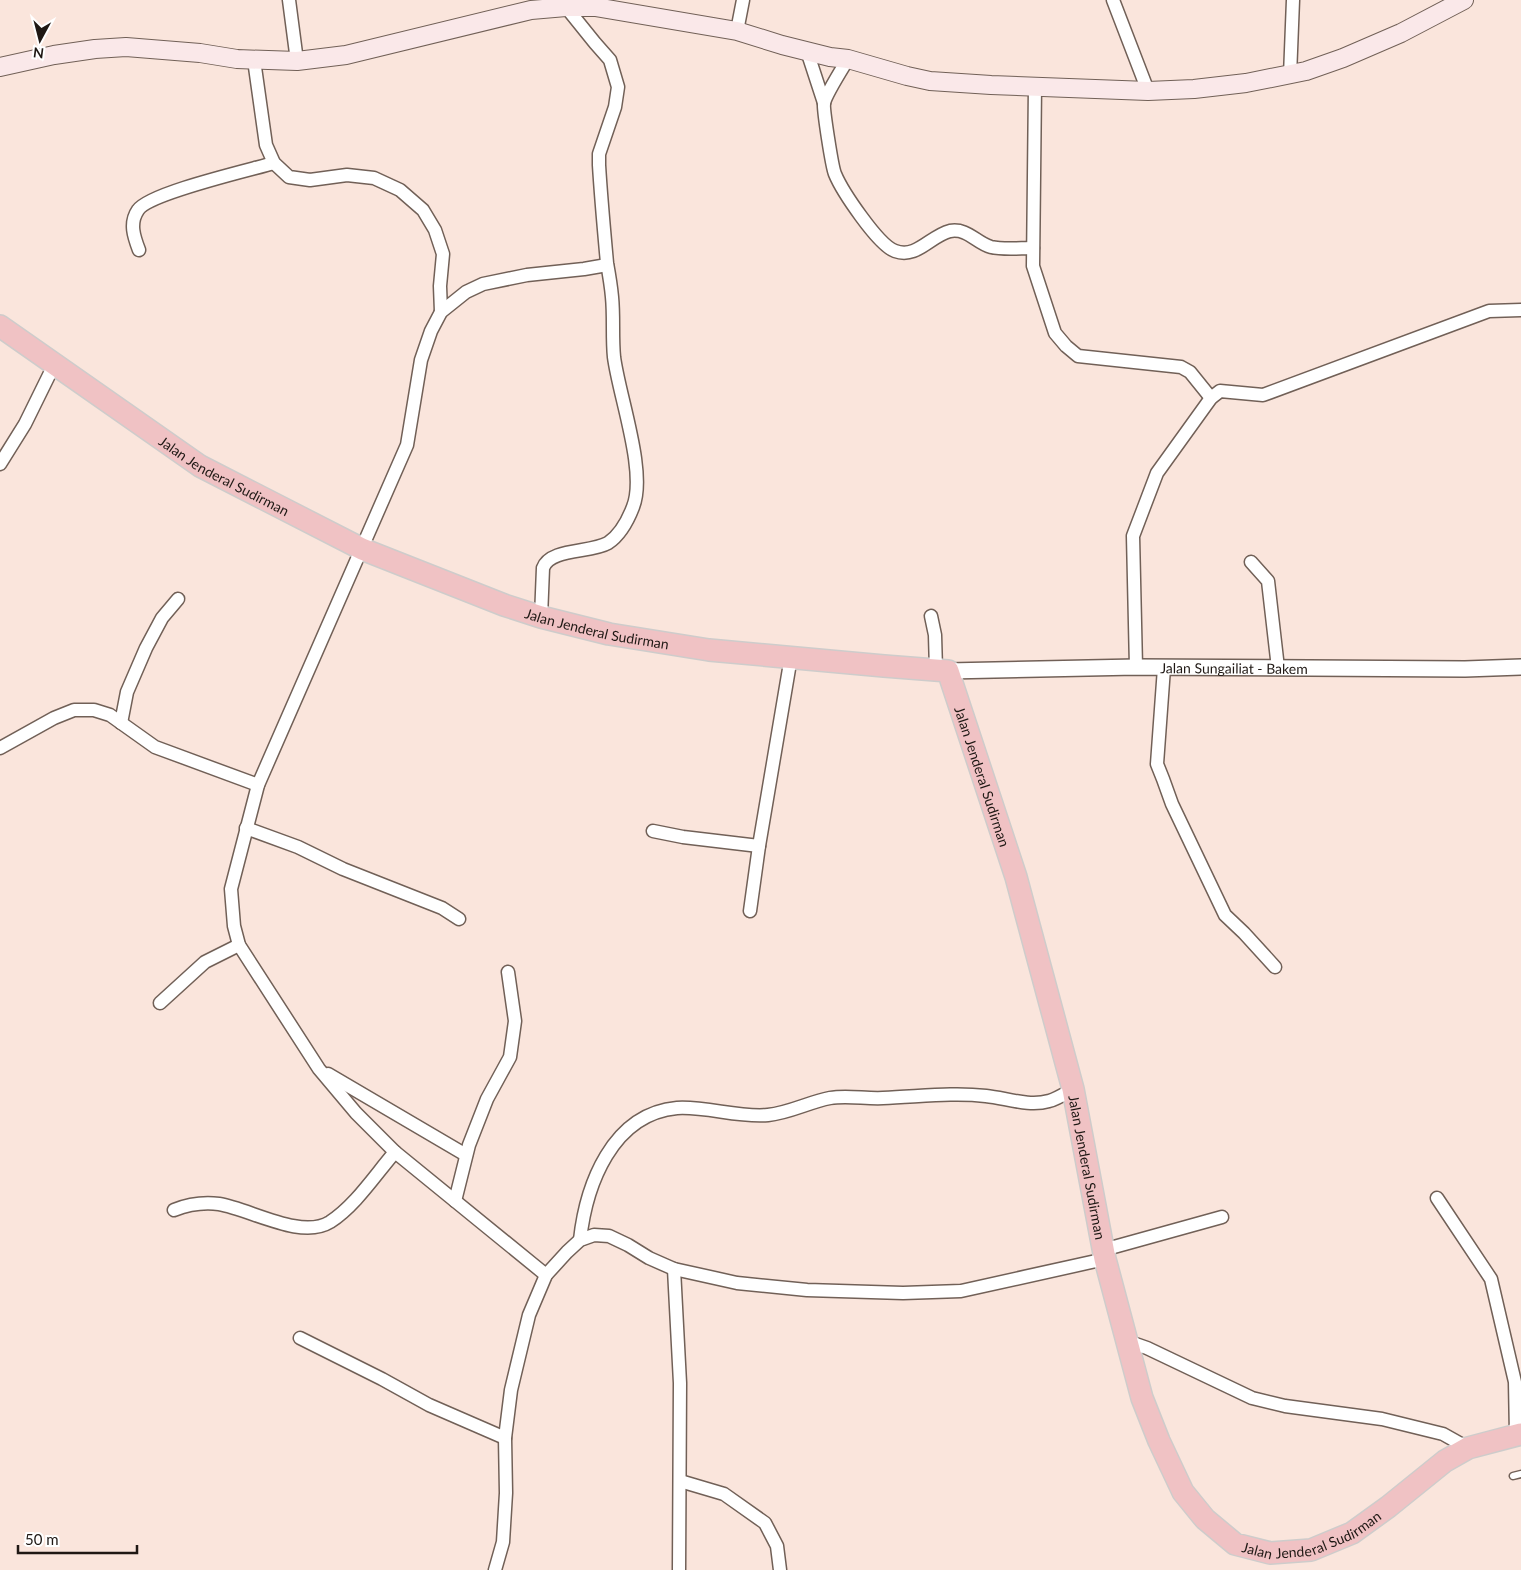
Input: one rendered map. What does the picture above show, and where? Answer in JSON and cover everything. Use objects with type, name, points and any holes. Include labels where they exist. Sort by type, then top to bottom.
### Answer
[{"type":"highway","name":"Jalan Jenderal Sudirman","points":[[0,326],[200,466],[362,549],[504,605],[541,617],[618,635],[709,650],[942,671],[1016,877],[1073,1089],[1104,1255],[1142,1398],[1159,1441],[1183,1492],[1205,1520],[1235,1544],[1270,1553],[1311,1550],[1352,1533],[1445,1461],[1468,1448],[1518,1434]]},
{"type":"main road","points":[[0,67],[54,55],[126,47],[200,53],[254,60],[297,61],[346,55],[531,10],[595,7],[736,31],[807,51],[848,59],[930,81],[1148,91],[1194,89],[1246,83],[1306,72],[1401,33],[1464,0]]},
{"type":"street","points":[[289,0],[297,61]]},
{"type":"street","points":[[736,31],[743,0]]},
{"type":"street","points":[[1113,0],[1148,91]]},
{"type":"street","points":[[1290,76],[1294,0]]},
{"type":"street","points":[[541,617],[545,562],[560,555],[593,549],[607,544],[616,537],[634,504],[637,485],[635,463],[615,359],[612,297],[607,265],[599,154],[615,107],[618,86],[610,60],[566,7]]},
{"type":"street","points":[[807,51],[824,103],[834,173],[861,215],[888,248],[897,252],[913,252],[943,234],[952,231],[965,232],[984,244],[995,248],[1033,248]]},
{"type":"street","points":[[824,103],[848,59]]},
{"type":"street","points":[[254,60],[266,145],[274,163],[289,177],[310,180],[347,175],[374,178],[400,190],[423,210],[435,230],[443,254],[440,286],[441,312]]},
{"type":"street","points":[[1035,86],[1033,266],[1055,333],[1078,356],[1181,368],[1190,372],[1211,398]]},
{"type":"street","points":[[139,250],[133,234],[133,226],[138,209],[145,202],[178,190],[274,163]]},
{"type":"street","points":[[546,1275],[395,1152],[356,1114],[319,1069],[239,944],[234,926],[231,889],[258,785],[407,445],[421,360],[431,331],[441,312],[466,292],[483,284],[527,275],[607,265]]},
{"type":"street","points":[[1136,667],[1133,536],[1157,473],[1211,398],[1220,391],[1263,395],[1489,311],[1521,310]]},
{"type":"street","points":[[0,464],[24,424],[55,363]]},
{"type":"street","points":[[1251,562],[1268,581],[1278,668]]},
{"type":"street","points":[[121,723],[127,692],[146,648],[162,618],[178,600]]},
{"type":"street","points":[[931,616],[942,671]]},
{"type":"street","points":[[750,912],[759,846],[791,658]]},
{"type":"street","name":"Jalan Sungailiat - Bakem","points":[[942,671],[1136,667],[1465,669],[1521,667]]},
{"type":"street","points":[[1164,668],[1158,764],[1172,804],[1225,914],[1275,967]]},
{"type":"street","points":[[0,733],[4,746],[54,718],[74,710],[94,710],[110,715],[155,747],[258,785]]},
{"type":"street","points":[[246,828],[298,847],[342,869],[442,908],[460,919]]},
{"type":"street","points":[[653,831],[683,837],[759,846]]},
{"type":"street","points":[[160,1003],[205,962],[239,944]]},
{"type":"street","points":[[455,1201],[466,1155],[487,1099],[510,1057],[515,1021],[508,972]]},
{"type":"street","points":[[319,1069],[466,1155]]},
{"type":"street","points":[[580,1240],[585,1205],[608,1151],[626,1130],[654,1114],[677,1108],[768,1115],[830,1098],[846,1097],[985,1096],[1033,1103],[1050,1101],[1073,1089]]},
{"type":"street","points":[[174,1210],[190,1204],[220,1204],[292,1226],[314,1228],[329,1223],[352,1204],[395,1152]]},
{"type":"street","points":[[1437,1198],[1491,1279],[1515,1382],[1518,1434]]},
{"type":"street","points":[[494,1570],[503,1542],[506,1493],[505,1438],[511,1390],[527,1324],[546,1275],[580,1240],[594,1235],[609,1236],[649,1258],[674,1269],[737,1283],[806,1290],[903,1293],[961,1291],[1104,1255],[1222,1217]]},
{"type":"street","points":[[674,1269],[680,1383],[679,1570]]},
{"type":"street","points":[[300,1338],[430,1405],[505,1438]]},
{"type":"street","points":[[1127,1341],[1252,1398],[1285,1406],[1382,1419],[1443,1434],[1468,1448]]},
{"type":"street","points":[[680,1481],[724,1494],[765,1523],[776,1546],[780,1570]]},
{"type":"lane","points":[[1513,1476],[1521,1474]]}]
